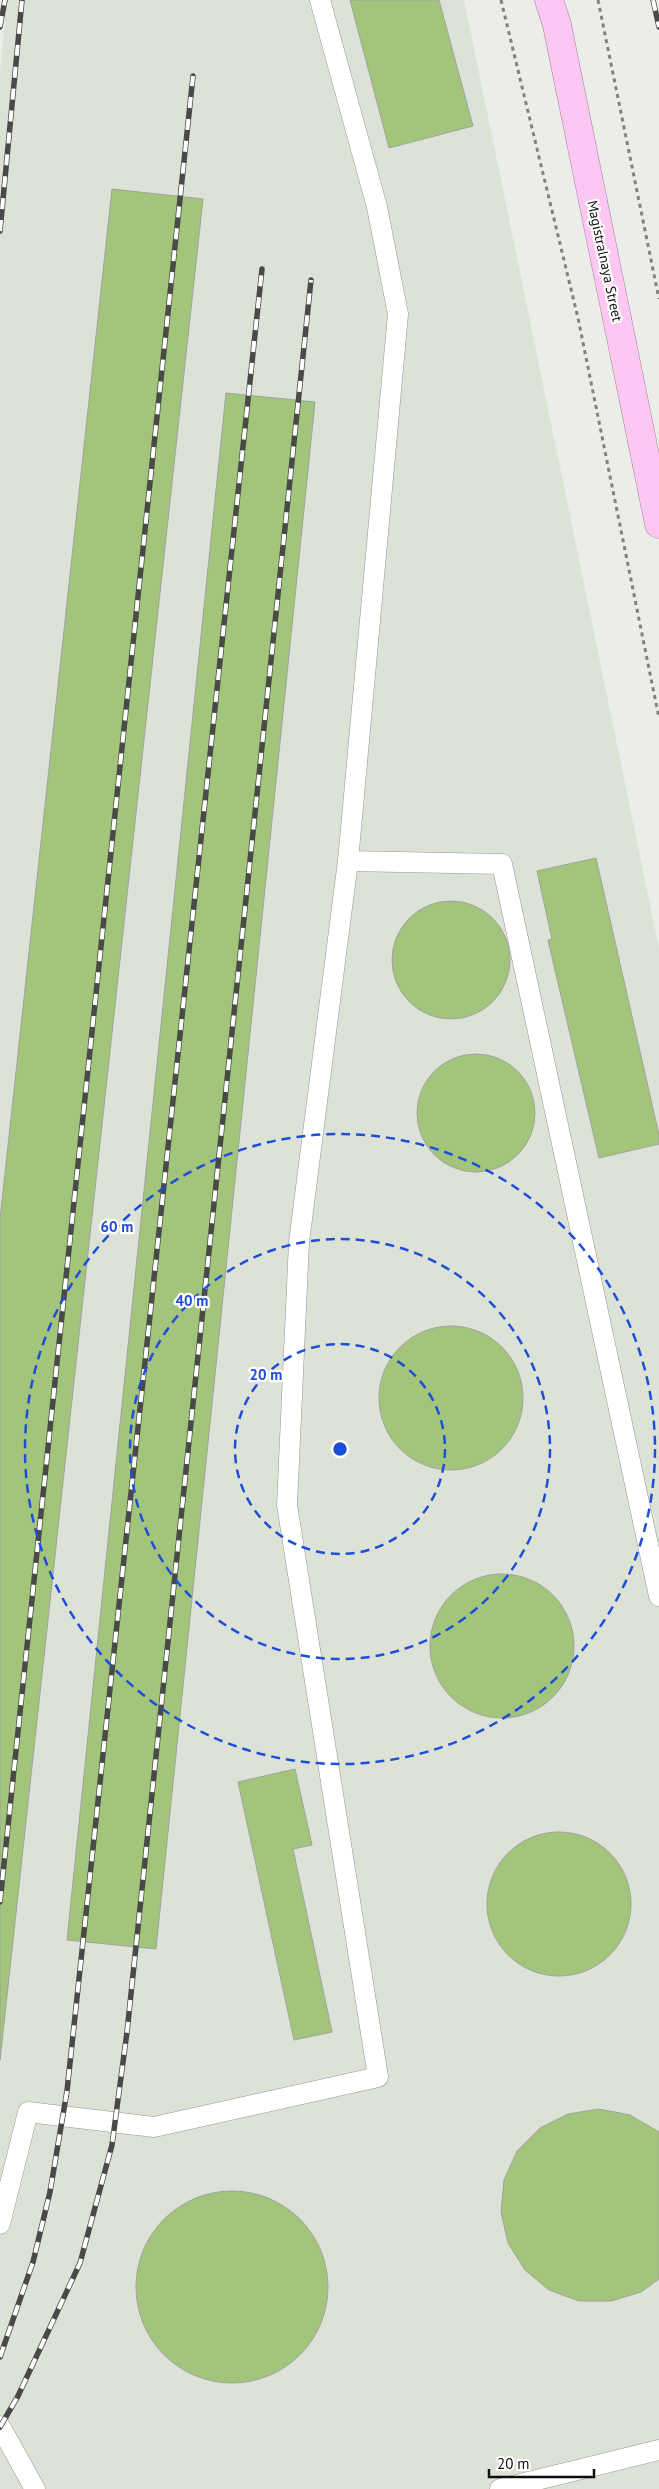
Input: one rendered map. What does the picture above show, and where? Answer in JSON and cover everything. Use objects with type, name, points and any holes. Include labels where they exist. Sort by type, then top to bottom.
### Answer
[{"type":"highway","name":"Magistralnaya Street","points":[[549,0],[557,25],[659,524]]},
{"type":"lane","points":[[0,2224],[28,2112],[154,2127],[378,2077],[287,1505],[299,1242],[348,861],[398,314],[377,207],[320,0]]},
{"type":"lane","points":[[348,861],[502,864],[659,1596]]},
{"type":"lane","points":[[0,2426],[35,2489]]},
{"type":"lane","points":[[500,2489],[659,2450]]},
{"type":"path","points":[[501,0],[578,318],[659,718]]},
{"type":"path","points":[[598,0],[659,299]]},
{"type":"shaded area","points":[[7,0],[464,0],[659,949],[659,2489],[0,2489],[0,72]]},
{"type":"building","points":[[350,0],[439,0],[473,126],[389,148]]},
{"type":"building","points":[[112,189],[203,199],[0,2060],[0,1219]]},
{"type":"building","points":[[226,393],[315,402],[156,1949],[67,1940]]},
{"type":"building","points":[[596,858],[659,1135],[659,1144],[599,1158],[548,940],[552,939],[537,871]]},
{"type":"building","points":[[451,901],[474,906],[493,918],[505,937],[510,960],[505,983],[493,1002],[474,1014],[451,1019],[428,1014],[409,1002],[397,983],[392,960],[397,937],[409,918],[428,906]]},
{"type":"building","points":[[476,1054],[499,1059],[518,1071],[530,1090],[535,1113],[530,1136],[518,1155],[499,1167],[476,1172],[453,1167],[434,1155],[422,1136],[417,1113],[422,1090],[434,1071],[453,1059]]},
{"type":"building","points":[[451,1326],[479,1331],[502,1347],[518,1370],[523,1398],[518,1426],[502,1449],[479,1465],[451,1470],[423,1465],[400,1449],[384,1426],[379,1398],[384,1370],[400,1347],[423,1331]]},
{"type":"building","points":[[502,1574],[530,1579],[553,1595],[569,1618],[574,1646],[569,1674],[553,1697],[530,1713],[502,1718],[474,1713],[451,1697],[435,1674],[430,1646],[435,1618],[451,1595],[474,1579]]},
{"type":"building","points":[[295,1769],[312,1845],[293,1849],[332,2032],[294,2040],[238,1782]]},
{"type":"building","points":[[559,1832],[587,1837],[610,1853],[626,1876],[631,1904],[626,1932],[610,1955],[587,1971],[559,1976],[531,1971],[508,1955],[492,1932],[487,1904],[492,1876],[508,1853],[531,1837]]},
{"type":"building","points":[[599,2109],[630,2115],[659,2132],[659,2279],[641,2292],[611,2301],[579,2301],[549,2290],[525,2270],[508,2243],[501,2212],[504,2180],[517,2151],[540,2128],[568,2114]]},
{"type":"building","points":[[232,2191],[260,2195],[285,2207],[300,2219],[312,2234],[324,2259],[328,2287],[324,2315],[312,2340],[300,2355],[285,2367],[260,2379],[232,2383],[204,2379],[179,2367],[164,2355],[152,2340],[140,2315],[136,2287],[140,2259],[152,2234],[164,2219],[179,2207],[204,2195]]},
{"type":"railway","points":[[0,27],[5,0]]},
{"type":"railway","points":[[0,231],[22,0]]},
{"type":"railway","points":[[653,0],[659,27]]},
{"type":"railway","points":[[0,1902],[193,76]]},
{"type":"railway","points":[[0,2357],[33,2262],[50,2192],[67,2091],[262,269]]},
{"type":"railway","points":[[0,2427],[18,2396],[80,2263],[112,2145],[127,2032],[311,280]]}]
